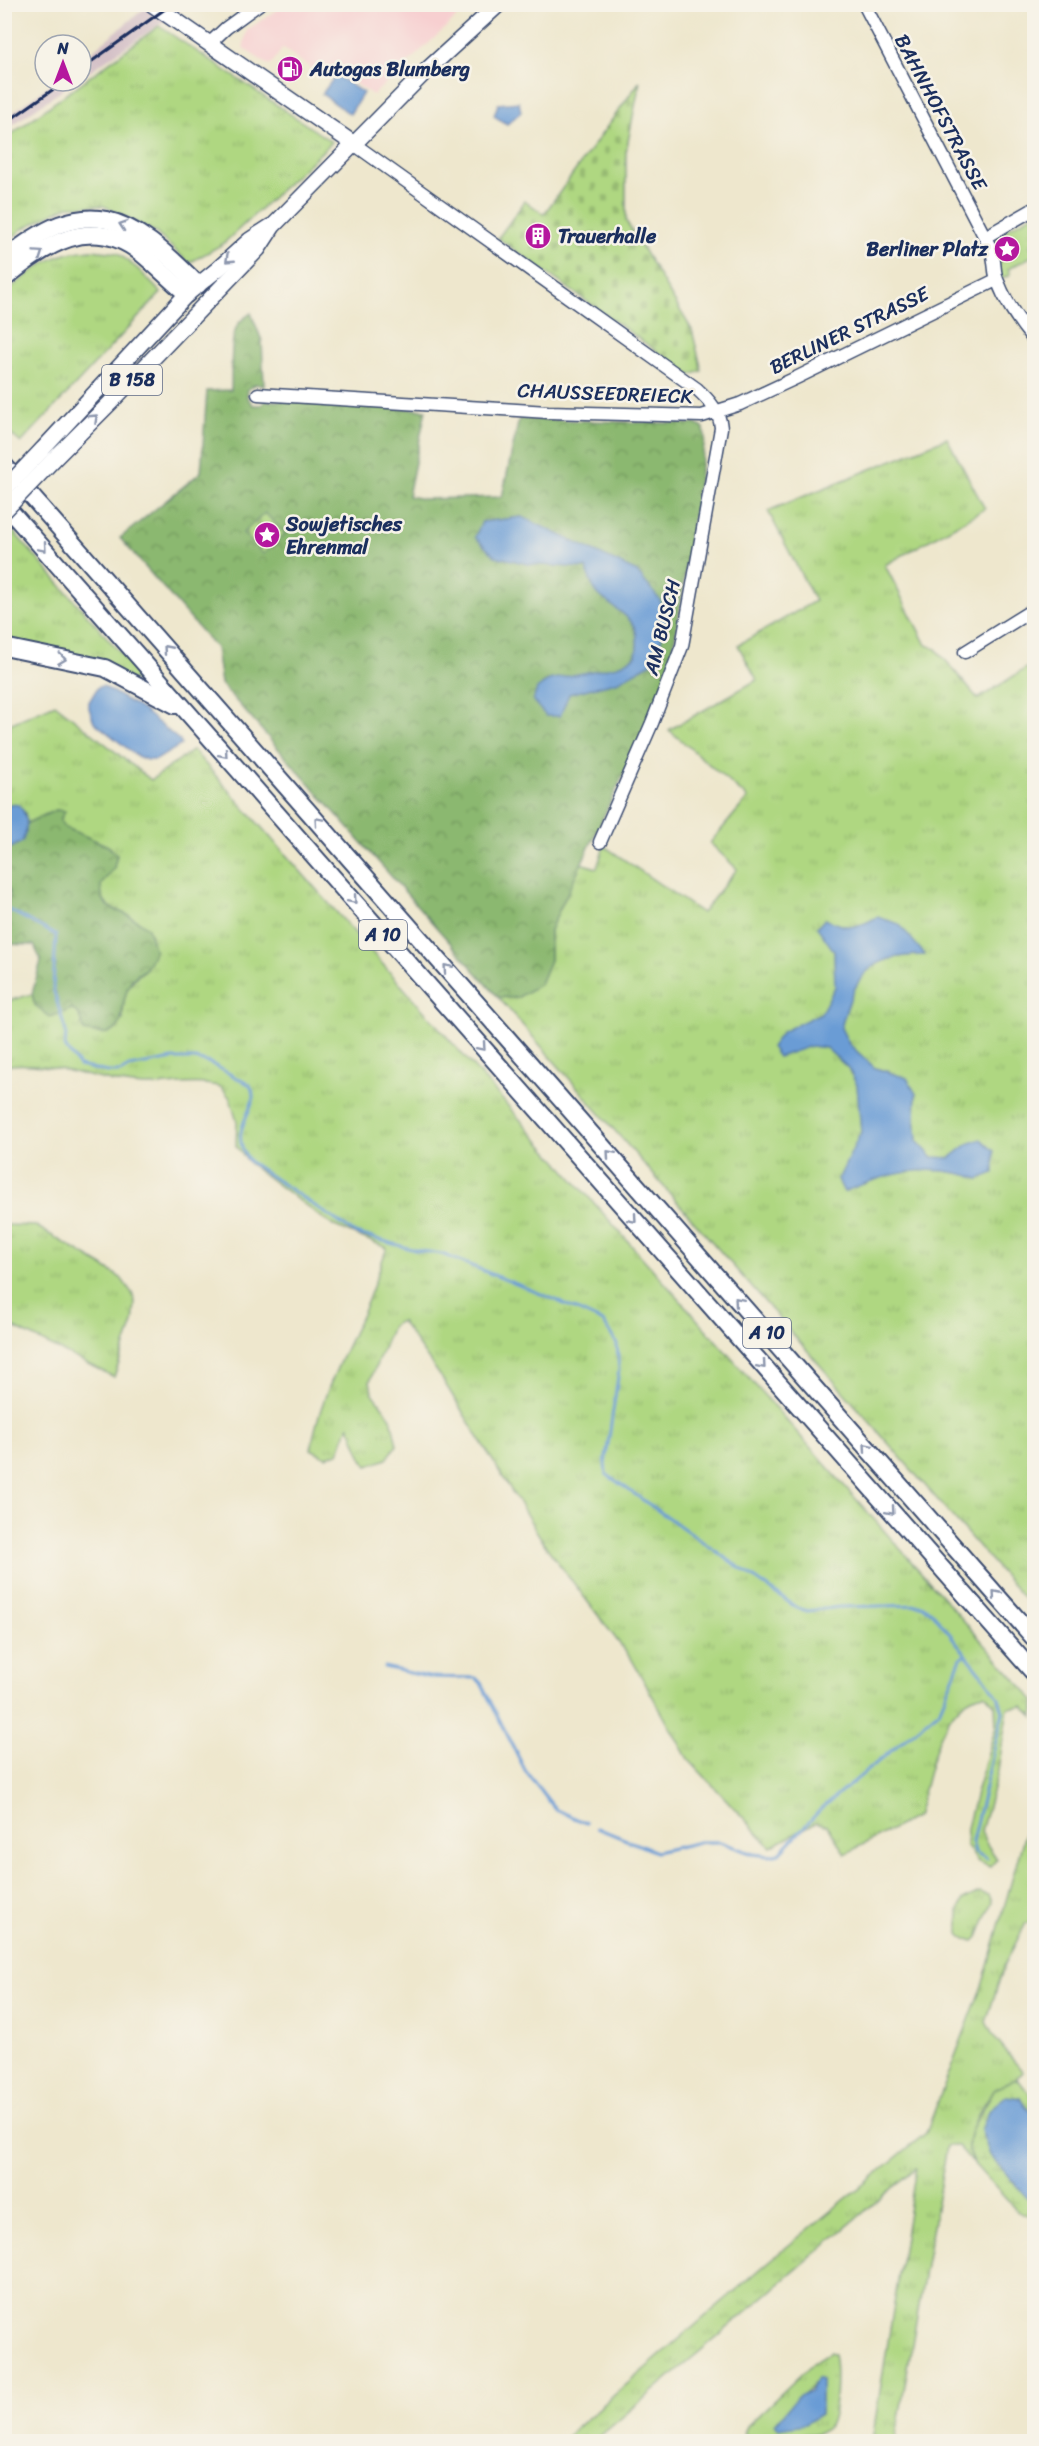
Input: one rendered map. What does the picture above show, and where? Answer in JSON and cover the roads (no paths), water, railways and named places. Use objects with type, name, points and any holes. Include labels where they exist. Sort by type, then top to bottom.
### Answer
[{"type":"highway","points":[[4,260],[44,230],[77,218],[96,219],[132,228],[151,240],[198,296]]},
{"type":"highway","points":[[4,279],[22,265],[65,239],[76,235],[98,234],[112,237],[140,252],[198,296]]},
{"type":"highway","name":"A 10","points":[[4,465],[1035,1638]]},
{"type":"highway","name":"A 10","points":[[4,504],[1035,1673]]},
{"type":"highway","points":[[4,647],[105,668],[186,710]]},
{"type":"main road","points":[[152,4],[354,144]]},
{"type":"main road","name":"B 158","points":[[4,511],[48,455],[250,240],[273,225],[428,69],[499,4]]},
{"type":"main road","name":"B 158","points":[[4,490],[48,455]]},
{"type":"street","points":[[209,44],[226,28],[259,4]]},
{"type":"street","name":"BAHNHOFSTRASSE","points":[[864,4],[985,237],[996,261],[996,280]]},
{"type":"street","name":"CHAUSSEEDREIECK","points":[[258,394],[606,415],[702,416],[716,412],[698,389],[354,144]]},
{"type":"street","points":[[985,237],[1035,209]]},
{"type":"street","points":[[996,280],[1016,316],[1035,340]]},
{"type":"street","name":"BERLINER STRASSE","points":[[716,412],[802,375],[996,280]]},
{"type":"street","name":"AM BUSCH","points":[[600,842],[675,670],[682,646],[721,428],[716,412]]},
{"type":"street","points":[[965,652],[1035,609]]},
{"type":"water","points":[[336,75],[363,93],[350,114],[322,94]]},
{"type":"water","points":[[519,102],[521,112],[507,124],[494,116],[498,104]]},
{"type":"water","points":[[522,517],[637,572],[660,600],[666,622],[655,661],[619,681],[569,694],[560,716],[546,716],[533,701],[537,689],[549,680],[618,666],[636,656],[636,633],[629,619],[596,591],[586,568],[528,564],[495,556],[475,537],[482,522]]},
{"type":"water","points":[[103,686],[143,710],[180,741],[181,745],[156,760],[147,760],[137,756],[94,722],[89,702],[98,687]]},
{"type":"water","points":[[19,805],[22,809],[26,818],[26,827],[22,842],[5,851],[5,806]]},
{"type":"water","points":[[877,917],[899,924],[925,955],[889,959],[866,972],[852,995],[841,1028],[849,1044],[875,1068],[907,1078],[916,1094],[917,1141],[932,1157],[950,1158],[968,1144],[981,1139],[994,1151],[994,1173],[979,1179],[944,1171],[910,1172],[877,1179],[844,1192],[838,1180],[861,1132],[857,1085],[848,1068],[826,1048],[811,1046],[778,1057],[771,1047],[782,1032],[821,1013],[835,987],[834,951],[817,927],[825,919],[851,927]]},
{"type":"water","points":[[1006,2096],[1020,2098],[1034,2117],[1034,2203],[990,2155],[981,2130],[990,2109]]},
{"type":"water","points":[[817,2378],[821,2380],[821,2414],[805,2424],[779,2428],[775,2424],[797,2397],[810,2391]]},
{"type":"waterway","points":[[9,910],[56,935],[53,988],[66,1032],[65,1047],[79,1066],[120,1072],[129,1067],[173,1059],[195,1059],[210,1063],[250,1085],[253,1093],[252,1102],[242,1128],[241,1138],[243,1150],[250,1162],[355,1233],[415,1250],[442,1254],[551,1298],[603,1322],[617,1344],[619,1370],[605,1464],[606,1474],[797,1608],[807,1611],[839,1607],[922,1605],[934,1614],[999,1698],[1003,1712],[972,1841],[975,1852],[987,1859]]},
{"type":"waterway","points":[[597,1828],[656,1852],[699,1842],[720,1842],[753,1854],[769,1856],[779,1854],[821,1809],[939,1711],[961,1658],[966,1654]]},
{"type":"waterway","points":[[384,1667],[428,1677],[476,1678],[481,1683],[526,1772],[556,1810],[586,1823]]},
{"type":"railway","points":[[93,60],[172,4]]},
{"type":"railway","points":[[4,124],[48,93]]},
{"type":"place","name":"Autogas Blumberg","points":[[290,69]]},
{"type":"place","name":"Trauerhalle","points":[[538,236]]},
{"type":"place","name":"Berliner Platz","points":[[1007,249]]},
{"type":"place","name":"Sowjetisches Ehrenmal","points":[[267,535]]}]
